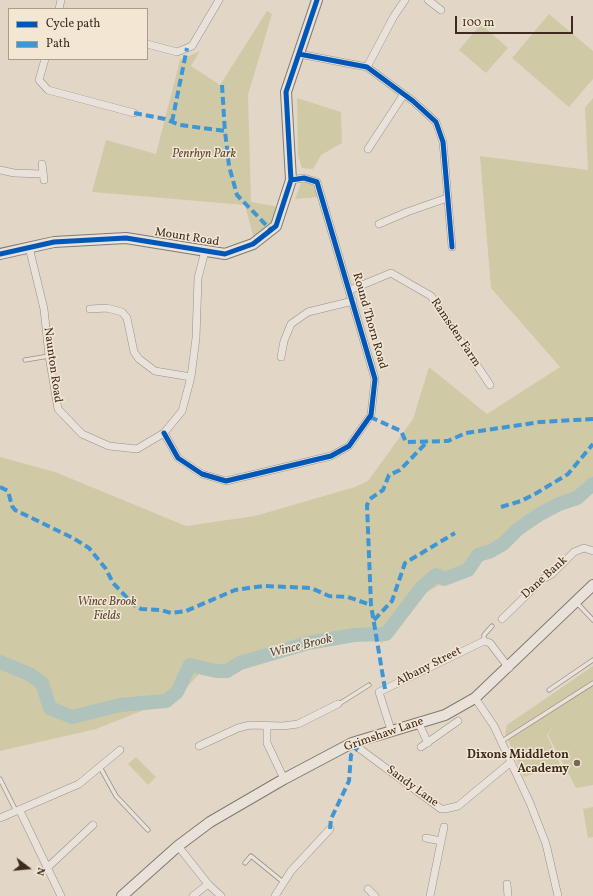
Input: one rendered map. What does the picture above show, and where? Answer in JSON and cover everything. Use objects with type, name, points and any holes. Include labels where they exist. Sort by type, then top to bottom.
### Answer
[{"type":"main road","name":"Mount Road","points":[[0,254],[54,242],[126,238],[225,254],[253,244],[276,226],[291,180],[286,92],[317,0]]},
{"type":"main road","name":"Grimshaw Lane","points":[[122,896],[178,846],[210,822],[284,779],[352,743],[391,730],[419,724],[445,715],[475,698],[509,668],[593,586]]},
{"type":"street","points":[[148,44],[177,52],[192,46],[219,0]]},
{"type":"street","points":[[367,67],[394,16],[405,0]]},
{"type":"street","points":[[428,0],[441,10]]},
{"type":"street","points":[[299,54],[367,67],[404,94],[436,122],[443,142],[452,247]]},
{"type":"street","points":[[45,60],[39,80],[48,90],[134,113]]},
{"type":"street","points":[[368,149],[404,94]]},
{"type":"street","points":[[0,170],[43,177],[42,164]]},
{"type":"street","name":"Round Thorn Road","points":[[164,433],[178,458],[202,474],[226,481],[331,456],[349,446],[371,415],[375,379],[353,300],[317,182],[304,178],[291,180]]},
{"type":"street","points":[[379,224],[407,212],[447,198]]},
{"type":"street","name":"Naunton Road","points":[[29,247],[44,309],[49,356],[58,409],[82,434],[109,446],[137,449],[164,433],[182,411],[191,377],[196,338],[198,278],[205,251]]},
{"type":"street","name":"Ramsden Farm","points":[[350,290],[391,274],[431,296],[490,385]]},
{"type":"street","points":[[281,357],[284,341],[291,324],[308,312],[353,300]]},
{"type":"street","points":[[90,309],[107,308],[122,312],[127,318],[134,352],[139,359],[155,371],[191,377]]},
{"type":"street","name":"Dane Bank","points":[[502,619],[509,609],[543,579],[552,574],[574,552],[584,548],[593,551]]},
{"type":"street","points":[[481,641],[490,643],[509,668]]},
{"type":"street","name":"Albany Street","points":[[391,730],[379,692],[481,641]]},
{"type":"street","points":[[475,698],[494,726],[522,784],[546,844],[558,896]]},
{"type":"street","points":[[199,746],[238,728],[250,725],[267,726],[298,724],[338,704]]},
{"type":"street","points":[[421,747],[458,721]]},
{"type":"street","points":[[419,724],[428,742]]},
{"type":"street","points":[[267,726],[268,743],[284,779]]},
{"type":"street","name":"Sandy Lane","points":[[352,743],[441,809],[458,806],[511,762]]},
{"type":"street","points":[[0,818],[79,784],[120,750]]},
{"type":"street","points":[[18,811],[62,896]]},
{"type":"street","points":[[47,868],[93,825]]},
{"type":"street","points":[[430,896],[444,827]]},
{"type":"street","points":[[275,896],[291,871],[330,829]]},
{"type":"street","points":[[426,838],[441,841]]},
{"type":"street","points":[[178,846],[208,884],[221,896]]},
{"type":"street","points":[[193,896],[208,884]]},
{"type":"street","points":[[506,884],[508,896]]},
{"type":"street","points":[[368,889],[375,896]]},
{"type":"lane","points":[[25,360],[49,356]]},
{"type":"lane","points":[[576,602],[593,620]]},
{"type":"lane","points":[[481,641],[492,626]]},
{"type":"lane","points":[[550,690],[593,660]]},
{"type":"lane","points":[[501,742],[593,683]]},
{"type":"lane","points":[[338,704],[369,685]]},
{"type":"lane","points":[[100,767],[116,796],[148,830]]},
{"type":"lane","points":[[0,779],[18,811]]},
{"type":"lane","points":[[245,863],[251,856],[283,882]]},
{"type":"green space","name":"Penrhyn Park","points":[[267,11],[272,14],[248,95],[251,202],[280,207],[274,224],[254,239],[245,205],[92,192],[106,140],[156,154],[180,60],[200,51],[191,66],[220,85]]},
{"type":"green space","points":[[549,14],[593,51],[593,79],[569,107],[512,58]]},
{"type":"green space","points":[[481,24],[508,48],[486,73],[459,50]]},
{"type":"green space","points":[[297,98],[341,112],[342,143],[321,155],[313,169],[302,168],[298,155]]},
{"type":"green space","name":"Wince Brook Fields","points":[[593,98],[593,489],[584,496],[519,531],[505,545],[489,555],[479,557],[469,573],[456,579],[444,582],[421,596],[389,637],[381,643],[376,638],[332,642],[264,658],[226,675],[202,671],[173,702],[154,706],[96,729],[0,751],[0,457],[55,472],[186,526],[255,516],[355,487],[368,481],[413,419],[429,367],[487,414],[560,367],[491,288],[480,156],[588,170],[585,108]]},
{"type":"green space","points":[[307,181],[314,184],[319,197],[295,199],[301,183]]},
{"type":"green space","points":[[593,666],[593,785],[576,788],[548,735],[554,725],[547,735],[560,764],[524,777],[505,733],[507,725]]},
{"type":"green space","points":[[136,757],[156,777],[148,785],[128,764]]},
{"type":"green space","points":[[593,807],[593,837],[588,838],[583,809]]},
{"type":"waterway","name":"Wince Brook","points":[[0,662],[29,674],[42,683],[50,708],[72,717],[120,705],[166,701],[177,692],[190,665],[216,671],[227,671],[240,663],[308,643],[354,635],[386,634],[422,587],[436,575],[444,579],[468,570],[478,555],[491,551],[503,544],[518,529],[540,514],[559,504],[577,498],[593,484]]},
{"type":"marked path","points":[[172,122],[187,48]]},
{"type":"marked path","points":[[222,85],[225,133]]},
{"type":"marked path","points":[[134,113],[165,119],[180,125],[225,131],[229,166],[237,195],[271,230]]},
{"type":"marked path","points":[[370,417],[401,431],[406,442],[448,441],[466,433],[540,422],[593,419]]},
{"type":"marked path","points":[[385,689],[371,605],[367,505],[370,499],[383,490],[389,475],[400,470],[428,441]]},
{"type":"marked path","points":[[501,507],[521,501],[568,474],[593,444]]},
{"type":"marked path","points":[[0,487],[8,491],[12,506],[15,510],[73,538],[89,548],[106,569],[113,583],[134,605],[141,609],[161,610],[171,613],[186,611],[235,590],[263,586],[311,588],[329,596],[348,597],[371,605]]},
{"type":"marked path","points":[[374,620],[392,601],[405,563],[455,533]]},
{"type":"marked path","points":[[330,829],[331,819],[349,781],[351,755],[358,747]]},
{"type":"cycle path","points":[[0,254],[54,242],[126,238],[225,254],[253,244],[276,226],[291,180],[286,92],[317,0]]},
{"type":"cycle path","points":[[299,54],[367,67],[413,101],[436,122],[443,142],[452,247]]},
{"type":"cycle path","points":[[164,433],[178,458],[202,474],[226,481],[331,456],[349,446],[371,415],[375,379],[317,182],[304,178],[291,180]]},
{"type":"place","name":"Dixons Middleton Academy","points":[[577,763]]}]
